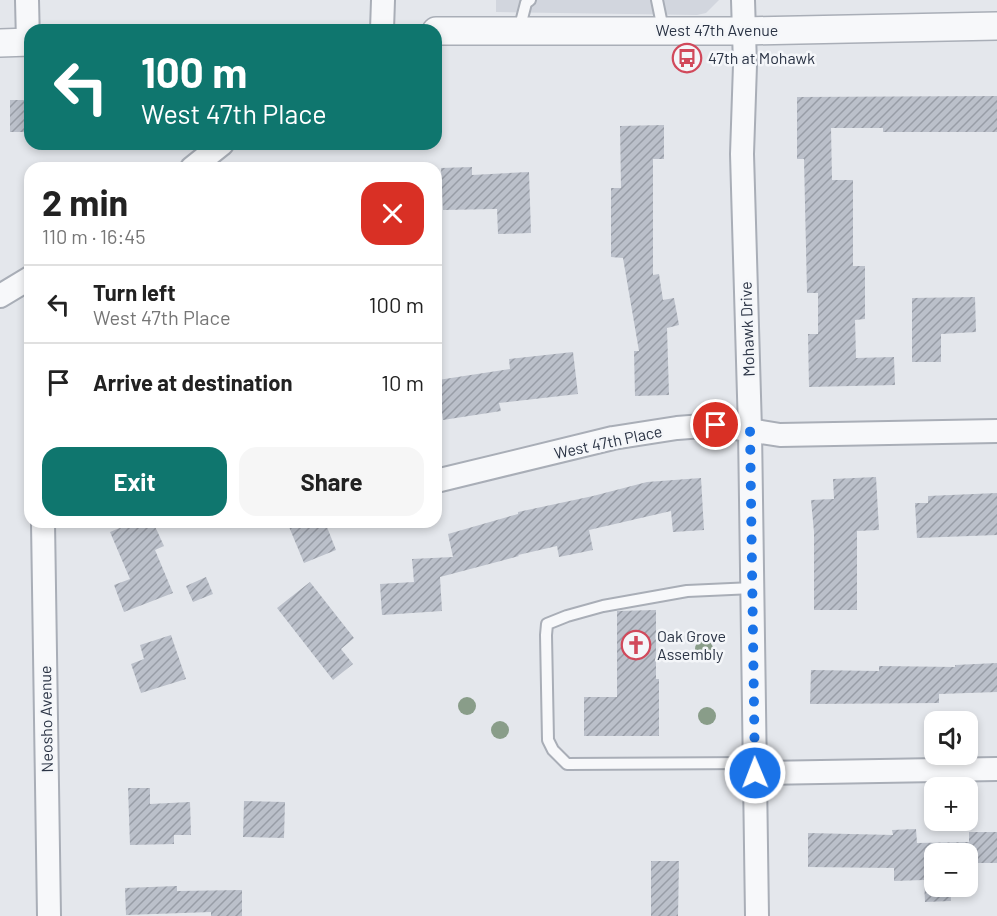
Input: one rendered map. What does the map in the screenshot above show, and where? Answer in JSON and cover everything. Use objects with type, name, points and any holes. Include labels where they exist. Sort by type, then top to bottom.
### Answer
[{"type":"street","points":[[27,0],[28,24]]},
{"type":"street","points":[[382,0],[382,24]]},
{"type":"street","name":"Mohawk Drive","points":[[743,0],[745,65],[742,154],[750,430],[758,916]]},
{"type":"street","name":"West 47th Avenue","points":[[442,31],[744,31],[997,26]]},
{"type":"street","points":[[0,43],[24,42]]},
{"type":"street","points":[[200,162],[214,150]]},
{"type":"street","points":[[0,296],[24,282]]},
{"type":"street","name":"West 47th Place","points":[[442,480],[613,438],[677,428],[716,425],[780,435],[997,430]]},
{"type":"street","name":"Neosho Avenue","points":[[44,528],[49,916]]},
{"type":"street","points":[[755,768],[997,769]]},
{"type":"lane","points":[[519,31],[526,3],[530,0]]},
{"type":"lane","points":[[657,0],[663,31]]},
{"type":"lane","points":[[753,588],[687,591],[603,606],[548,624],[546,636],[548,740],[553,750],[567,764],[755,768]]},
{"type":"shaded area","points":[[496,0],[719,0],[706,13],[697,15],[496,12]]},
{"type":"building","points":[[997,96],[997,132],[883,132],[883,128],[831,128],[832,180],[853,180],[853,266],[865,266],[865,319],[855,320],[856,358],[894,357],[895,385],[809,387],[808,334],[818,334],[818,293],[807,293],[804,159],[797,159],[797,97]]},
{"type":"building","points":[[10,100],[24,100],[24,132],[10,132]]},
{"type":"building","points":[[664,125],[664,159],[653,159],[653,275],[659,274],[663,300],[674,298],[679,325],[667,328],[669,395],[635,396],[634,351],[639,351],[623,258],[611,257],[611,188],[621,188],[620,126]]},
{"type":"building","points":[[472,167],[472,175],[529,172],[531,233],[498,234],[497,209],[443,210],[442,168]]},
{"type":"building","points":[[975,297],[976,332],[941,334],[941,362],[912,362],[912,298]]},
{"type":"building","points":[[573,352],[578,394],[499,403],[501,411],[443,420],[442,379],[510,369],[509,359]]},
{"type":"building","points":[[876,477],[879,530],[857,531],[857,610],[814,610],[814,532],[811,500],[834,499],[833,479]]},
{"type":"building","points":[[701,478],[704,530],[673,532],[671,511],[589,530],[593,550],[559,557],[557,546],[440,577],[442,611],[382,615],[380,584],[414,582],[412,559],[453,557],[448,534],[518,514],[518,512],[647,482]]},
{"type":"building","points":[[997,493],[997,535],[917,538],[915,503],[928,503],[928,496]]},
{"type":"building","points":[[120,528],[156,528],[164,546],[155,550],[173,593],[124,612],[114,585],[130,579],[110,532]]},
{"type":"building","points":[[289,528],[327,528],[336,550],[304,563]]},
{"type":"building","points":[[206,577],[213,594],[193,602],[186,586]]},
{"type":"building","points":[[310,582],[354,638],[341,649],[353,664],[333,680],[277,608]]},
{"type":"building","name":"Oak Grove Assembly","points":[[656,610],[659,736],[584,736],[584,697],[617,697],[617,611]]},
{"type":"building","points":[[171,635],[186,679],[141,693],[131,664],[144,659],[140,645]]},
{"type":"building","points":[[997,663],[997,692],[939,694],[939,703],[810,704],[811,670],[879,671],[879,666],[955,667],[955,665]]},
{"type":"building","points":[[128,788],[150,788],[150,804],[190,802],[191,835],[174,835],[174,844],[130,845]]},
{"type":"building","points":[[244,801],[285,802],[284,838],[243,837]]},
{"type":"building","points":[[916,829],[917,843],[969,842],[969,832],[997,832],[997,863],[978,863],[978,843],[924,843],[924,880],[894,881],[894,868],[808,867],[808,833],[893,835],[892,830]]},
{"type":"building","points":[[651,861],[679,861],[678,916],[651,916]]},
{"type":"building","points":[[177,886],[177,891],[242,890],[242,916],[211,916],[211,912],[126,915],[125,888]]},
{"type":"building","points":[[925,897],[951,897],[951,901],[925,902]]},
{"type":"place","name":"47th at Mohawk","points":[[687,58]]},
{"type":"place","name":"Oak Grove Assembly","points":[[636,645]]},
{"type":"route","points":[[716,425],[750,430],[755,773]]}]
